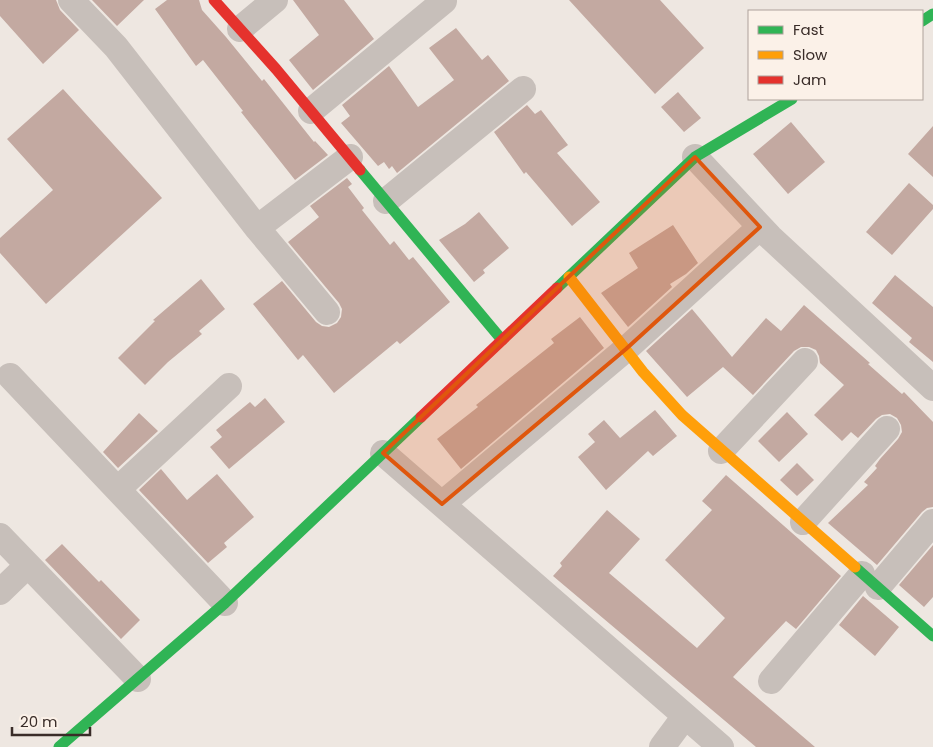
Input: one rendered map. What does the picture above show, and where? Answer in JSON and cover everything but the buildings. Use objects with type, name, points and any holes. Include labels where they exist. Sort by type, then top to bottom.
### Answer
[{"type":"street","points":[[71,0],[116,47],[257,228],[327,312]]},
{"type":"street","points":[[214,0],[350,157],[502,340]]},
{"type":"street","points":[[240,28],[275,0]]},
{"type":"street","points":[[311,111],[444,1]]},
{"type":"street","points":[[386,201],[523,89]]},
{"type":"street","points":[[60,747],[225,603],[695,157],[790,100]]},
{"type":"street","points":[[257,228],[350,157]]},
{"type":"street","points":[[695,157],[760,227],[933,388]]},
{"type":"street","points":[[442,504],[626,349],[760,227]]},
{"type":"street","points":[[569,277],[663,395],[721,450],[933,636]]},
{"type":"street","points":[[721,450],[805,361]]},
{"type":"street","points":[[10,376],[225,603]]},
{"type":"street","points":[[118,489],[229,386]]},
{"type":"street","points":[[803,522],[887,429]]},
{"type":"street","points":[[383,453],[721,747]]},
{"type":"street","points":[[771,681],[870,581],[933,522]]},
{"type":"street","points":[[0,536],[138,679]]},
{"type":"street","points":[[0,592],[28,565]]},
{"type":"street","points":[[662,747],[685,716]]},
{"type":"highlighted area","points":[[695,157],[760,227],[626,349],[442,504],[383,453]]},
{"type":"traffic: fast","points":[[923,20],[933,14]]},
{"type":"traffic: fast","points":[[557,288],[695,157],[790,100]]},
{"type":"traffic: fast","points":[[360,170],[502,340]]},
{"type":"traffic: fast","points":[[59,747],[225,603],[421,417]]},
{"type":"traffic: fast","points":[[855,567],[933,636]]},
{"type":"traffic: slow","points":[[569,277],[643,372],[682,415],[855,567]]},
{"type":"traffic: jam","points":[[214,0],[276,69],[360,170]]},
{"type":"traffic: jam","points":[[421,417],[557,288]]}]
